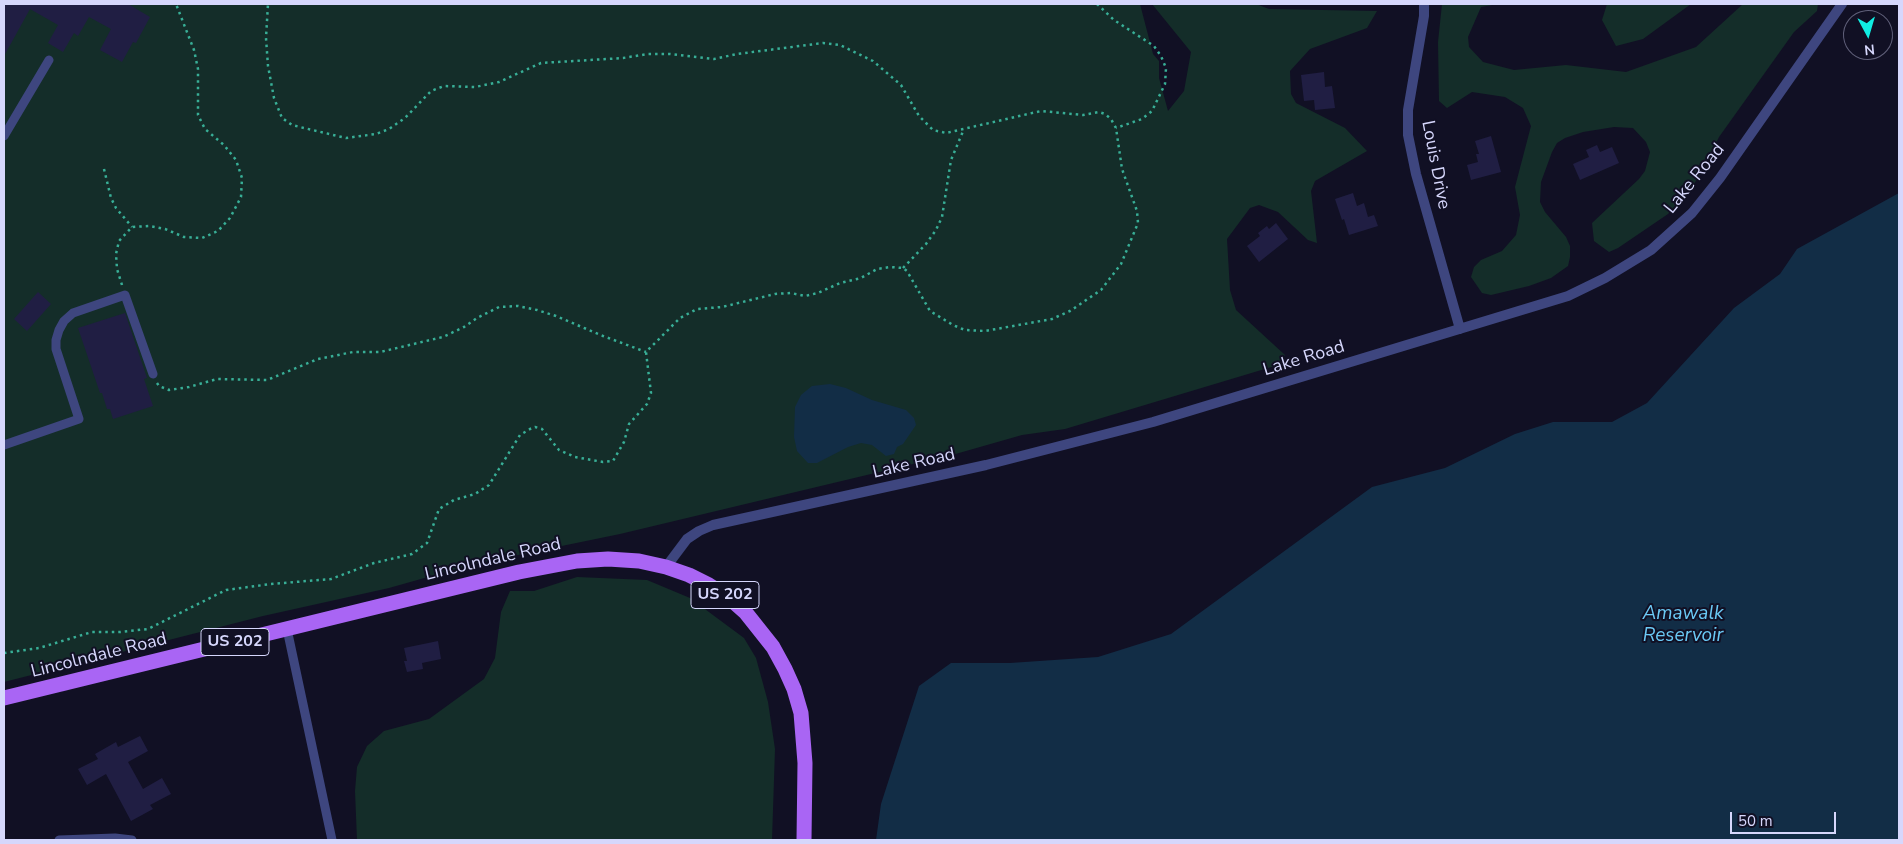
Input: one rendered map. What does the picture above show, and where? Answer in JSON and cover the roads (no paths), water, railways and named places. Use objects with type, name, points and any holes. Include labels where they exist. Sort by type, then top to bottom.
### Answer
[{"type":"main road","name":"Lincolndale Road","points":[[4,698],[550,565],[608,559],[639,561],[666,567],[689,575],[728,597],[746,613],[773,647],[794,689],[800,713],[805,763],[804,840]]},
{"type":"street","name":"Louis Drive","points":[[1424,4],[1424,16],[1408,110],[1408,135],[1416,174],[1460,329]]},
{"type":"street","name":"Lake Road","points":[[666,567],[687,539],[698,531],[713,525],[927,478],[1100,437],[1568,296],[1605,278],[1651,250],[1692,213],[1720,178],[1785,82],[1842,4]]},
{"type":"lane","points":[[4,136],[49,60]]},
{"type":"lane","points":[[4,445],[78,418],[56,350],[58,330],[73,313],[125,294],[153,374]]},
{"type":"lane","points":[[287,629],[332,840]]},
{"type":"lane","points":[[59,840],[116,838],[132,840]]},
{"type":"water","name":"Amawalk Reservoir","points":[[1899,193],[1899,840],[876,840],[881,804],[919,686],[951,663],[1010,663],[1098,657],[1171,634],[1372,487],[1445,468],[1515,434],[1553,422],[1612,422],[1647,403],[1734,308],[1780,274],[1797,249]]},
{"type":"water","points":[[830,384],[846,388],[872,400],[906,410],[914,418],[916,425],[903,444],[897,447],[894,454],[886,456],[872,445],[861,443],[848,447],[817,463],[808,463],[797,451],[794,437],[795,407],[801,395],[812,386]]}]
